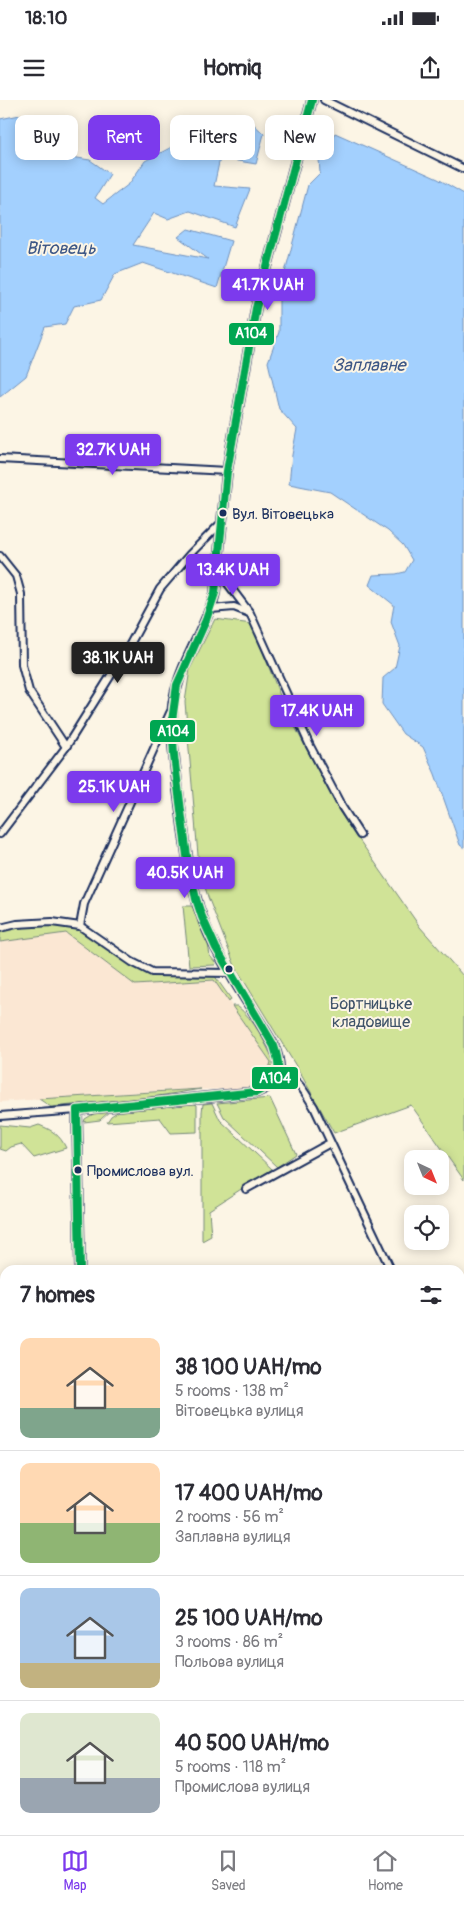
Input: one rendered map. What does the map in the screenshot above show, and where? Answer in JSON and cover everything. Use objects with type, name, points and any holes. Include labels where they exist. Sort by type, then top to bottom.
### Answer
[{"type":"street","points":[[80,926],[84,904],[173,708],[179,681],[188,657],[211,609],[227,471],[256,308],[312,100]]},
{"type":"street","points":[[324,100],[464,169]]},
{"type":"street","points":[[0,459],[227,471]]},
{"type":"street","points":[[0,834],[66,747],[128,648],[160,589],[190,554],[222,522]]},
{"type":"street","points":[[0,556],[16,576],[21,594],[22,665],[29,691],[66,747]]},
{"type":"street","points":[[216,577],[225,580],[250,613],[310,746],[342,807],[360,835]]},
{"type":"street","points":[[211,609],[234,607],[250,613]]},
{"type":"street","points":[[0,1116],[257,1092],[268,1088],[275,1081],[279,1072],[281,1064],[274,1046],[209,934],[198,901],[188,865],[177,778],[173,708]]},
{"type":"street","points":[[0,928],[16,924],[52,922],[80,926],[132,962],[152,972],[231,973]]},
{"type":"street","points":[[279,1072],[292,1077],[302,1087],[314,1108],[389,1265]]},
{"type":"street","points":[[77,1110],[80,1265]]},
{"type":"street","points":[[246,1190],[330,1143]]},
{"type":"shaded area","points":[[66,933],[135,985],[214,980],[271,1062],[266,1079],[244,1089],[172,1090],[0,1102],[0,942]]},
{"type":"green space","name":"Бортницьке кладовище","points":[[215,619],[252,624],[284,706],[339,811],[420,927],[464,977],[464,1180],[449,1159],[449,1150],[443,1150],[411,1105],[334,1133],[299,1071],[235,966],[208,897],[199,867],[185,702],[190,669]]},
{"type":"green space","points":[[183,906],[192,906],[207,938],[210,956],[216,963],[215,965],[189,966]]},
{"type":"green space","points":[[49,925],[68,927],[86,933],[152,974],[214,975],[231,999],[229,1002],[214,980],[135,985],[66,933],[0,942],[0,930],[17,926]]},
{"type":"green space","points":[[232,1006],[237,1006],[249,1018],[274,1061],[266,1078],[271,1062]]},
{"type":"green space","points":[[266,1079],[265,1081],[244,1089]]},
{"type":"green space","points":[[201,1089],[146,1098],[51,1107],[39,1099]]},
{"type":"green space","points":[[270,1098],[296,1154],[277,1167],[224,1117],[217,1103]]},
{"type":"green space","points":[[191,1102],[197,1105],[197,1132],[171,1133],[160,1118],[107,1122],[111,1116],[122,1109]]},
{"type":"green space","points":[[212,1103],[220,1120],[272,1169],[209,1210],[211,1236],[202,1241],[202,1112],[203,1104]]},
{"type":"green space","points":[[113,1108],[100,1120],[84,1122],[85,1119],[95,1113]]},
{"type":"green space","points":[[0,1125],[30,1128],[39,1125],[55,1134],[66,1148],[34,1158],[21,1144],[11,1147],[6,1151],[0,1149]]},
{"type":"water","name":"Вітовець","points":[[15,116],[15,160],[78,160],[78,158],[90,160],[110,174],[95,198],[103,204],[129,184],[145,161],[160,160],[160,153],[170,148],[170,160],[220,160],[214,186],[250,189],[235,227],[190,211],[168,219],[154,213],[133,245],[208,259],[178,237],[188,229],[231,241],[217,288],[143,263],[115,274],[101,300],[74,306],[65,324],[45,327],[26,376],[0,397],[0,119]]},
{"type":"water","name":"Вітовець","points":[[255,126],[264,134],[256,164],[232,160],[255,160]]},
{"type":"water","name":"Заплавне","points":[[335,133],[438,179],[464,194],[464,848],[460,845],[435,774],[423,747],[403,734],[382,704],[383,678],[395,668],[400,646],[391,622],[394,605],[369,585],[373,575],[405,572],[412,560],[403,545],[388,531],[330,492],[289,484],[297,429],[279,409],[268,362],[279,332],[279,295],[308,185],[320,173],[319,160],[334,160]]},
{"type":"transit line","name":"А104","points":[[77,1110],[257,1092],[271,1083],[278,1074],[278,1062],[274,1046],[216,948],[196,899],[188,863],[183,826],[174,756],[172,721],[177,685],[206,620],[215,593],[227,471],[256,308],[312,100]]},
{"type":"transit line","name":"А104","points":[[77,1110],[80,1265]]},
{"type":"place","name":"Вул. Вітовецька","points":[[223,513]]},
{"type":"place","name":"Промислова вул.","points":[[78,1170]]}]
